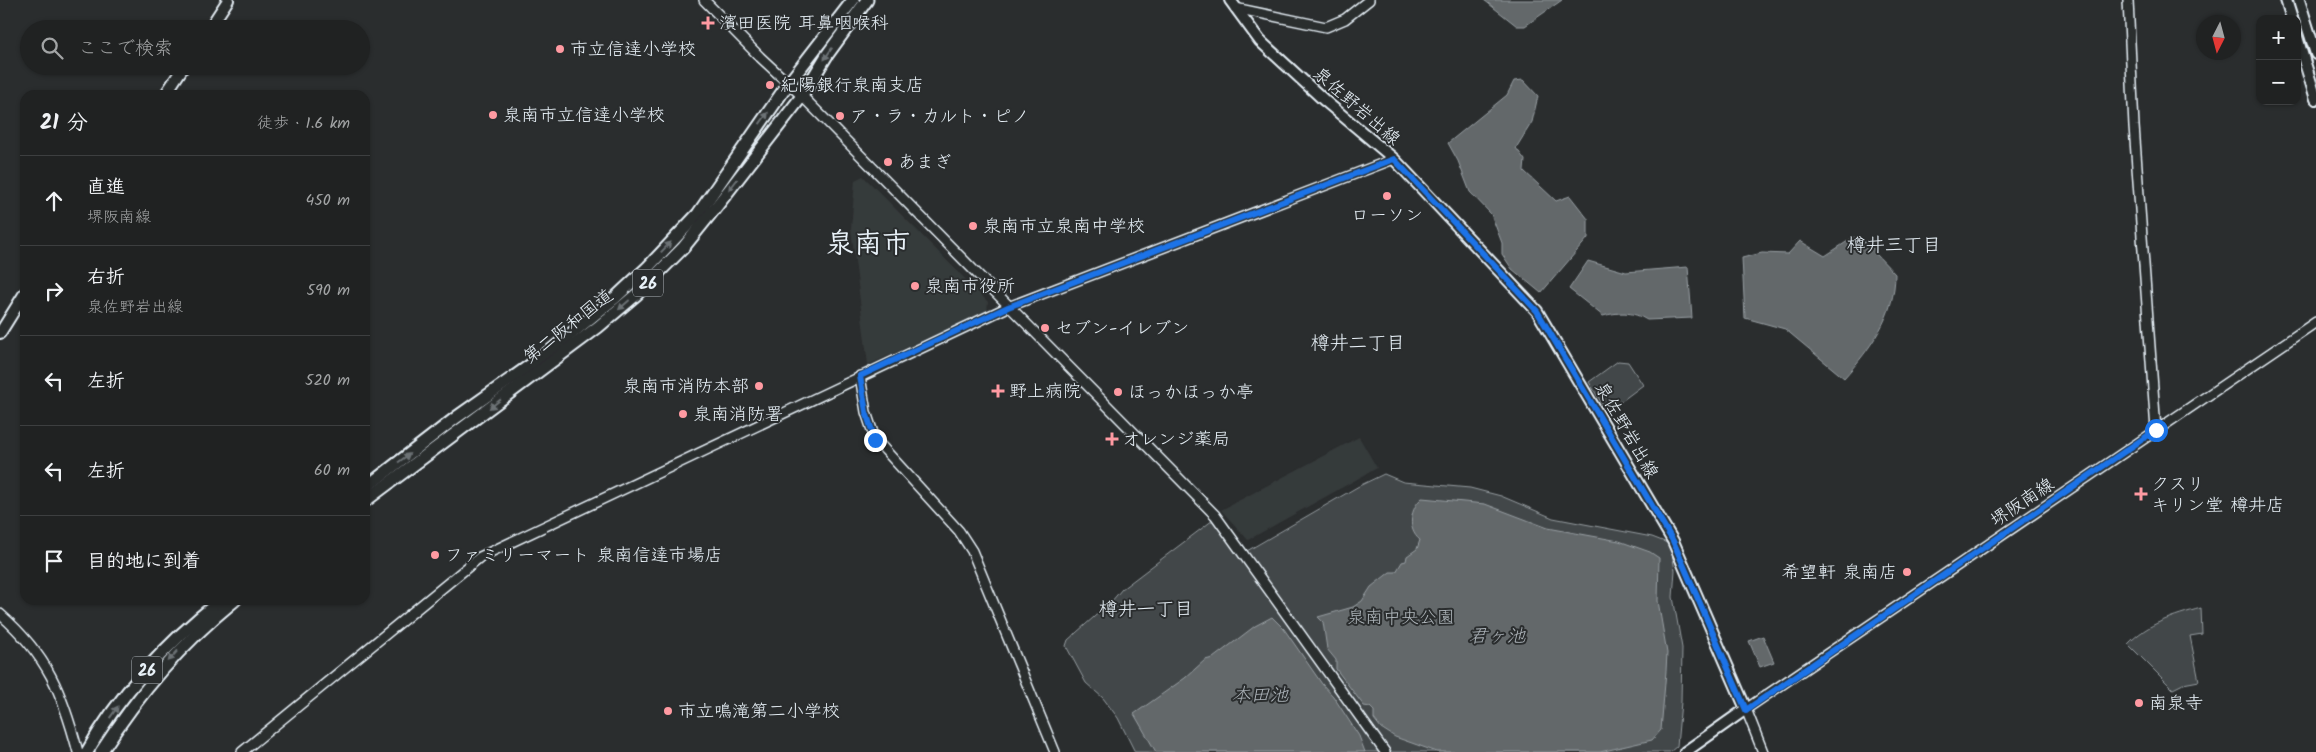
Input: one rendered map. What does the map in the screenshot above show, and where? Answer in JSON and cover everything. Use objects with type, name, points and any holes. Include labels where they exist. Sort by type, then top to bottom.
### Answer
[{"type":"highway","name":"第二阪和国道","points":[[370,484],[458,417],[550,352],[616,297],[698,214],[788,84],[853,0]]},
{"type":"highway","name":"第二阪和国道","points":[[370,497],[598,327],[637,294],[683,248],[802,96],[827,55],[867,0]]},
{"type":"highway","name":"26","points":[[87,752],[136,681],[176,640],[215,605]]},
{"type":"highway","name":"26","points":[[101,752],[153,679],[184,644],[229,605]]},
{"type":"main road","points":[[215,20],[228,0]]},
{"type":"main road","points":[[2286,0],[2291,15]]},
{"type":"main road","points":[[2299,0],[2316,54]]},
{"type":"main road","name":"泉佐野岩出線","points":[[1233,4],[1260,41],[1325,101],[1394,159],[1537,311],[1673,541],[1746,710]]},
{"type":"main road","points":[[2301,50],[2316,99]]},
{"type":"main road","points":[[168,90],[178,75]]},
{"type":"main road","points":[[0,334],[20,301]]},
{"type":"main road","points":[[1685,752],[1746,710]]},
{"type":"street","points":[[704,0],[802,96],[1215,515],[1385,752]]},
{"type":"street","points":[[1233,4],[1326,27],[1345,19],[1369,0]]},
{"type":"street","points":[[2128,0],[2134,126],[2156,430]]},
{"type":"street","points":[[242,752],[480,557],[1008,307],[1394,159]]},
{"type":"street","name":"堺阪南線","points":[[1746,710],[2316,322]]},
{"type":"street","points":[[860,376],[866,412],[875,440],[959,532],[972,551],[1055,752]]},
{"type":"street","points":[[0,614],[37,653],[52,677],[67,711],[78,752]]},
{"type":"street","points":[[1746,710],[1763,752]]},
{"type":"shaded area","name":"泉南市役所","points":[[863,176],[988,302],[987,312],[868,365],[851,229],[855,180]]},
{"type":"shaded area","points":[[1359,437],[1377,468],[1248,540],[1221,510]]},
{"type":"green space","points":[[1618,361],[1628,362],[1643,385],[1607,412],[1589,382]]},
{"type":"green space","name":"泉南中央公園","points":[[1384,474],[1403,482],[1470,488],[1501,496],[1553,518],[1652,537],[1670,544],[1675,570],[1673,597],[1682,648],[1681,702],[1677,746],[1670,752],[1135,752],[1118,718],[1103,698],[1086,683],[1066,646],[1068,640],[1111,602],[1122,589],[1213,520],[1240,555],[1359,486]]},
{"type":"green space","points":[[2201,608],[2202,634],[2190,636],[2199,681],[2183,684],[2173,689],[2128,644],[2153,625],[2171,617]]},
{"type":"water","points":[[1484,0],[1562,0],[1525,26],[1517,26]]},
{"type":"water","points":[[1523,80],[1538,96],[1532,122],[1516,148],[1525,160],[1524,171],[1556,201],[1570,196],[1588,219],[1588,238],[1541,293],[1512,269],[1502,254],[1502,243],[1491,214],[1470,192],[1458,161],[1448,143],[1507,95],[1514,81]]},
{"type":"water","points":[[1854,237],[1860,243],[1870,240],[1876,254],[1895,274],[1894,289],[1891,303],[1880,330],[1844,378],[1785,329],[1745,318],[1742,258],[1762,253],[1788,254],[1800,241],[1825,256]]},
{"type":"water","points":[[1588,261],[1626,272],[1688,267],[1692,318],[1647,320],[1625,313],[1603,316],[1569,289]]},
{"type":"water","name":"君ヶ池","points":[[1422,498],[1485,504],[1548,528],[1619,541],[1650,552],[1659,558],[1658,601],[1667,653],[1661,730],[1652,740],[1600,752],[1437,752],[1395,737],[1381,728],[1374,719],[1374,711],[1370,707],[1364,706],[1336,669],[1336,660],[1327,649],[1323,622],[1318,617],[1353,607],[1362,601],[1371,587],[1390,572],[1396,572],[1402,562],[1406,561],[1407,556],[1417,549],[1420,540],[1413,530],[1412,518],[1415,507]]},
{"type":"water","name":"本田池","points":[[1272,617],[1284,629],[1322,684],[1333,696],[1359,736],[1365,752],[1156,752],[1134,714],[1185,678],[1205,660],[1213,658],[1255,626]]},
{"type":"water","points":[[1763,636],[1774,662],[1760,667],[1749,641]]},
{"type":"place","name":"濱田医院 耳鼻咽喉科","points":[[708,23]]},
{"type":"place","name":"市立信達小学校","points":[[560,49]]},
{"type":"place","name":"紀陽銀行泉南支店","points":[[770,85]]},
{"type":"place","name":"泉南市立信達小学校","points":[[493,115]]},
{"type":"place","name":"ア・ラ・カルト・ピノ","points":[[840,116]]},
{"type":"place","name":"あまぎ","points":[[888,162]]},
{"type":"place","name":"ローソン","points":[[1387,196]]},
{"type":"place","name":"泉南市立泉南中学校","points":[[973,226]]},
{"type":"place","name":"泉南市役所","points":[[915,286]]},
{"type":"place","name":"セブン-イレブン","points":[[1045,328]]},
{"type":"place","name":"泉南市消防本部","points":[[759,386]]},
{"type":"place","name":"野上病院","points":[[998,391]]},
{"type":"place","name":"ほっかほっか亭","points":[[1118,392]]},
{"type":"place","name":"泉南消防署","points":[[683,414]]},
{"type":"place","name":"オレンジ薬局","points":[[1112,439]]},
{"type":"place","name":"クスリ キリン堂 樽井店","points":[[2141,494]]},
{"type":"place","name":"ファミリーマート 泉南信達市場店","points":[[435,555]]},
{"type":"place","name":"希望軒 泉南店","points":[[1907,572]]},
{"type":"place","name":"南泉寺","points":[[2139,703]]},
{"type":"place","name":"市立鳴滝第二小学校","points":[[668,711]]},
{"type":"district","name":"泉南市","points":[[868,242]]},
{"type":"district","name":"樽井三丁目","points":[[1894,244]]},
{"type":"district","name":"樽井二丁目","points":[[1358,342]]},
{"type":"district","name":"樽井一丁目","points":[[1146,608]]},
{"type":"route","points":[[875,440],[866,412],[860,376],[1008,307],[1394,159],[1513,283],[1537,311],[1580,380],[1673,541],[1746,710],[2156,430]]}]
